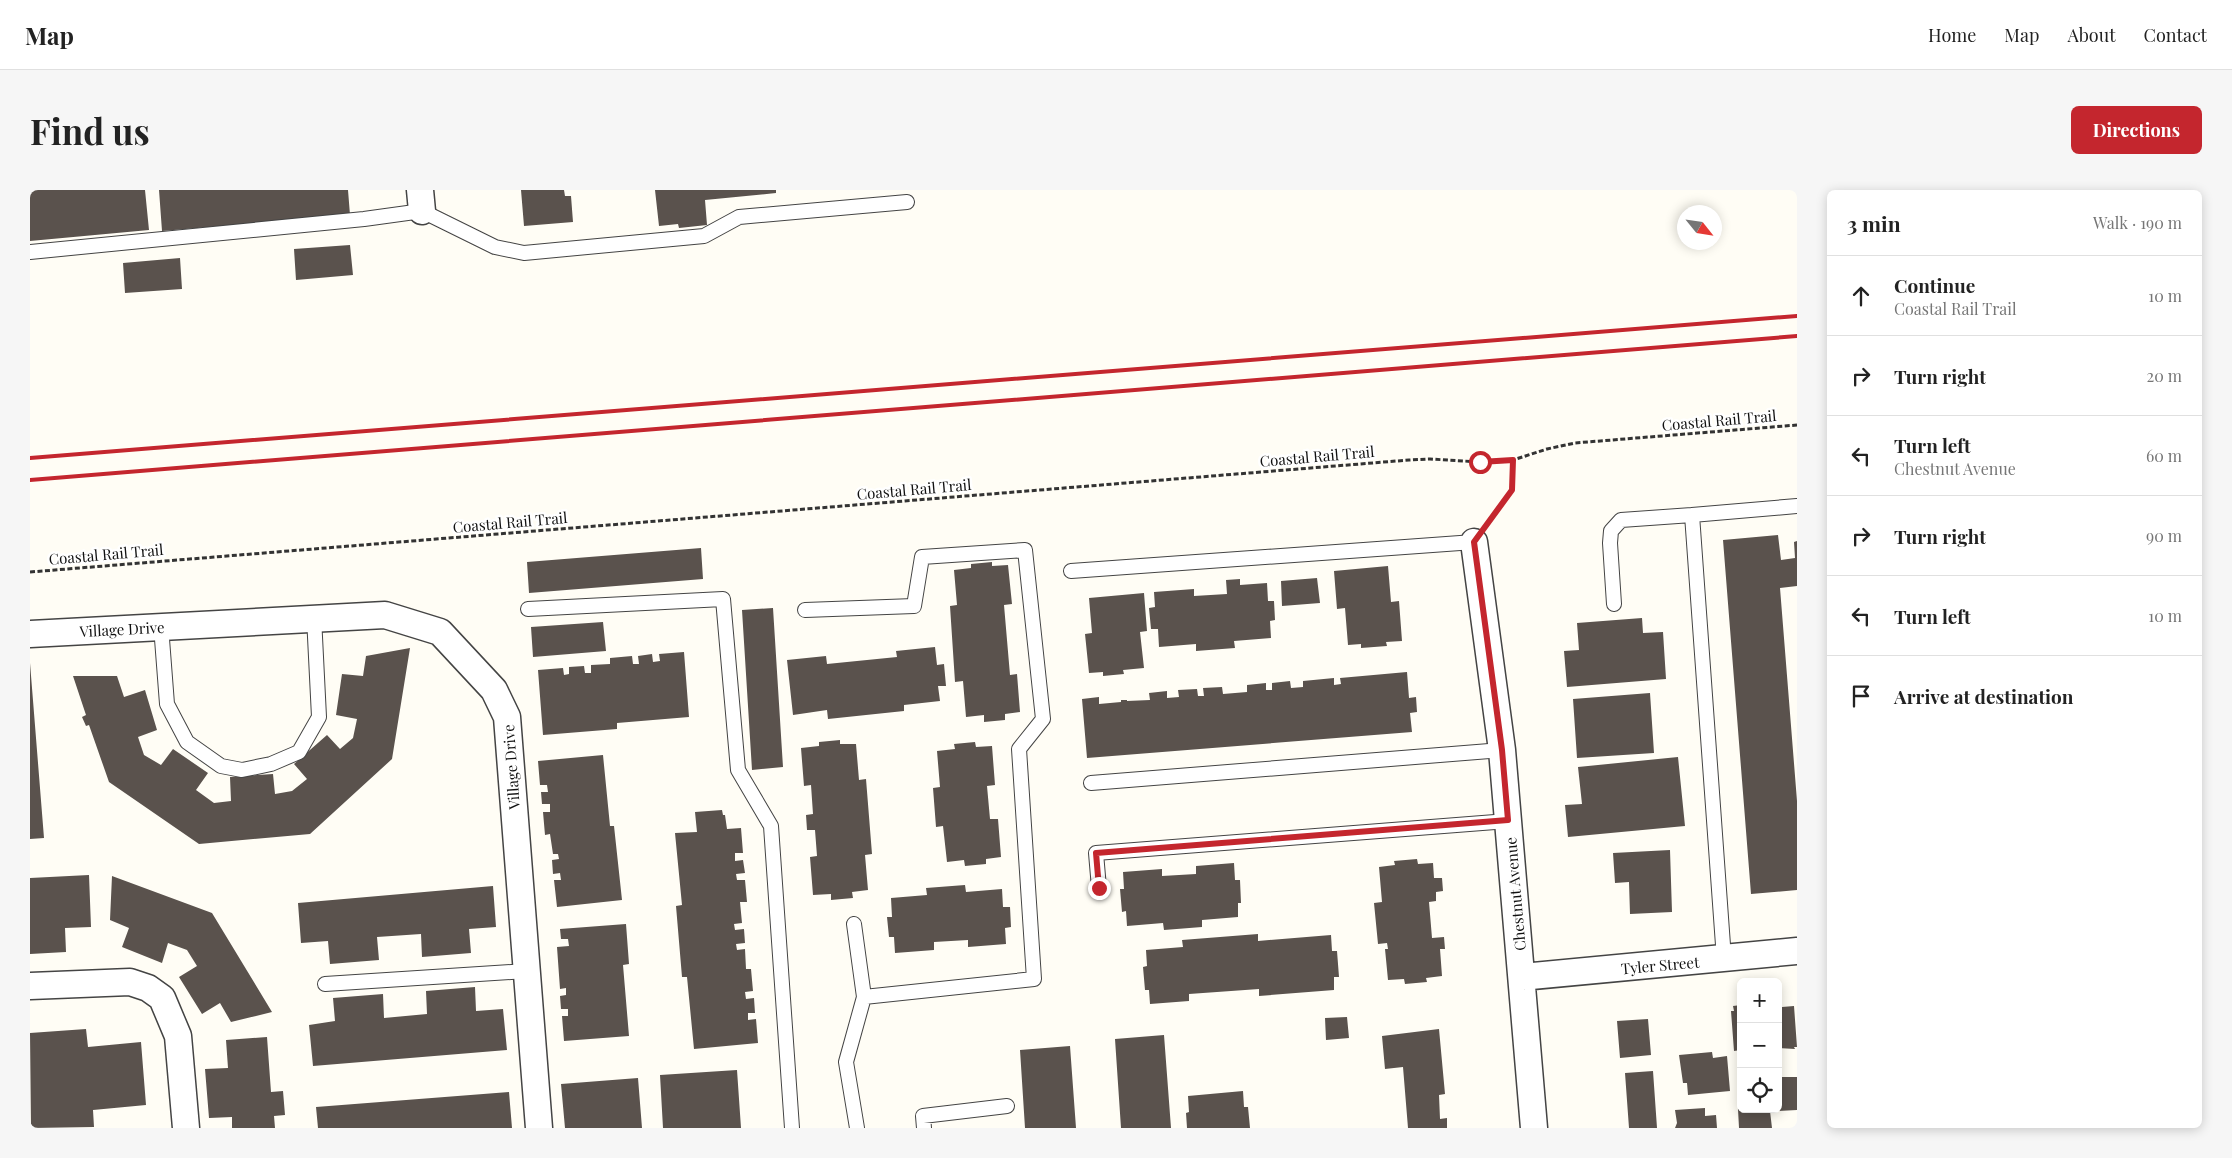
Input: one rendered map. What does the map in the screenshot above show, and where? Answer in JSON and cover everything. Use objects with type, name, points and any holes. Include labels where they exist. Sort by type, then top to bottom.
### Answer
[{"type":"street","name":"Chestnut Avenue","points":[[1474,542],[1502,750],[1534,1128]]},
{"type":"street","name":"Village Drive","points":[[30,634],[385,615],[440,632],[494,690],[507,717],[539,1128]]},
{"type":"street","name":"Tyler Street","points":[[1522,977],[1797,951]]},
{"type":"street","points":[[30,986],[130,982],[148,988],[162,998],[178,1036],[186,1128]]},
{"type":"lane","points":[[30,252],[364,219],[421,200],[495,247],[524,253],[704,236],[739,218],[908,202]]},
{"type":"lane","points":[[1614,604],[1610,544],[1611,531],[1621,520],[1692,516],[1797,506]]},
{"type":"lane","points":[[1692,516],[1724,959]]},
{"type":"lane","points":[[1071,571],[1474,542]]},
{"type":"lane","points":[[805,610],[914,606],[922,556],[1025,550],[1042,718],[1020,749],[1034,979],[864,997]]},
{"type":"lane","points":[[528,609],[724,599],[738,770],[770,826],[792,1128]]},
{"type":"lane","points":[[161,626],[167,704],[187,742],[222,766],[242,770],[271,764],[299,752],[319,718],[314,618]]},
{"type":"lane","points":[[1091,783],[1502,750]]},
{"type":"lane","points":[[1099,888],[1096,853],[1508,820]]},
{"type":"lane","points":[[854,924],[864,997],[846,1062],[857,1128]]},
{"type":"lane","points":[[324,984],[526,971]]},
{"type":"lane","points":[[924,1128],[923,1116],[1007,1106]]},
{"type":"path","name":"Coastal Rail Trail","points":[[30,572],[1396,461],[1430,459],[1480,462],[1513,460],[1547,449],[1575,443],[1797,425]]},
{"type":"path","points":[[1474,542],[1512,490],[1513,460]]},
{"type":"building","points":[[30,190],[145,190],[149,230],[30,241]]},
{"type":"building","points":[[159,190],[348,190],[350,215],[162,231]]},
{"type":"building","points":[[521,190],[564,190],[565,196],[571,196],[573,222],[524,226]]},
{"type":"building","points":[[655,190],[776,190],[776,193],[705,200],[707,225],[679,228],[678,224],[659,226]]},
{"type":"building","points":[[350,245],[353,275],[296,280],[294,249]]},
{"type":"building","points":[[180,258],[182,289],[125,293],[123,263]]},
{"type":"building","points":[[1778,535],[1781,560],[1795,558],[1794,542],[1797,541],[1797,586],[1780,588],[1797,801],[1797,890],[1751,894],[1723,540]]},
{"type":"building","points":[[701,548],[703,579],[529,593],[527,562]]},
{"type":"building","points":[[992,562],[992,566],[1008,565],[1012,604],[1004,605],[1010,675],[1017,674],[1020,712],[1005,714],[1005,720],[984,722],[984,715],[966,717],[963,681],[955,682],[950,606],[957,605],[954,570],[971,568],[971,564]]},
{"type":"building","points":[[1388,566],[1391,602],[1399,601],[1402,641],[1386,642],[1387,646],[1361,648],[1361,644],[1348,645],[1345,608],[1337,609],[1334,571]]},
{"type":"building","points":[[1317,578],[1320,603],[1282,606],[1281,581]]},
{"type":"building","points":[[1240,579],[1240,585],[1267,583],[1268,601],[1274,601],[1275,620],[1270,621],[1271,638],[1234,641],[1235,648],[1196,651],[1196,644],[1159,647],[1158,629],[1151,629],[1149,608],[1155,607],[1154,592],[1194,589],[1194,596],[1227,594],[1226,580]]},
{"type":"building","points":[[1144,593],[1147,631],[1140,632],[1144,668],[1123,670],[1124,674],[1103,676],[1103,672],[1089,673],[1085,634],[1092,633],[1089,598]]},
{"type":"building","points":[[773,608],[783,767],[752,770],[742,610]]},
{"type":"building","points":[[1642,618],[1643,633],[1663,632],[1666,679],[1567,687],[1564,651],[1579,650],[1577,623]]},
{"type":"building","points":[[603,622],[606,651],[533,657],[531,627]]},
{"type":"building","points":[[935,647],[937,665],[944,664],[946,686],[938,686],[940,701],[904,705],[904,711],[828,719],[827,710],[793,715],[787,660],[826,656],[827,664],[897,657],[896,651]]},
{"type":"building","points":[[410,648],[392,759],[310,834],[199,844],[109,782],[89,725],[86,726],[82,717],[86,715],[73,676],[117,676],[124,697],[145,690],[157,730],[138,737],[144,755],[161,765],[173,749],[208,773],[196,790],[214,803],[231,801],[230,777],[273,774],[275,794],[292,791],[307,779],[294,764],[327,735],[340,749],[353,738],[357,719],[336,715],[342,674],[363,676],[366,656]]},
{"type":"building","points":[[684,652],[689,717],[617,723],[617,729],[543,735],[538,670],[563,668],[564,675],[569,674],[569,667],[584,666],[585,673],[591,673],[591,665],[610,664],[610,658],[632,656],[633,664],[639,664],[638,656],[652,654],[653,662],[660,661],[659,654]]},
{"type":"building","points":[[30,663],[44,838],[30,839]]},
{"type":"building","points":[[1407,672],[1409,698],[1416,697],[1417,712],[1410,713],[1412,732],[1087,758],[1082,699],[1099,697],[1099,704],[1121,702],[1121,700],[1150,700],[1149,693],[1167,691],[1167,698],[1179,697],[1178,690],[1197,689],[1198,696],[1204,696],[1203,688],[1222,687],[1223,694],[1247,692],[1247,685],[1266,683],[1266,690],[1272,690],[1272,683],[1290,681],[1291,688],[1303,687],[1303,681],[1334,678],[1334,685],[1341,684],[1340,678]]},
{"type":"building","points":[[1650,693],[1654,753],[1577,758],[1573,699]]},
{"type":"building","points":[[840,740],[840,744],[856,744],[859,780],[866,779],[872,854],[865,855],[868,890],[852,892],[853,898],[831,900],[831,894],[813,895],[810,857],[817,856],[815,830],[807,830],[806,815],[813,814],[811,785],[804,786],[801,748],[819,746],[819,742]]},
{"type":"building","points":[[975,742],[976,747],[992,746],[995,785],[987,786],[990,819],[998,819],[1001,857],[986,859],[986,864],[965,866],[964,860],[947,862],[943,826],[936,827],[933,788],[940,787],[937,751],[955,749],[954,744]]},
{"type":"building","points":[[603,755],[610,826],[614,826],[622,900],[557,907],[554,880],[561,880],[560,873],[553,874],[552,860],[559,859],[558,854],[553,854],[550,834],[545,835],[543,812],[550,812],[550,804],[542,804],[541,792],[548,792],[547,785],[540,785],[538,761]]},
{"type":"building","points":[[1678,757],[1685,826],[1568,837],[1565,805],[1582,804],[1578,767]]},
{"type":"building","points":[[722,810],[723,815],[725,815],[727,829],[741,828],[743,853],[735,853],[735,861],[743,860],[745,873],[736,874],[737,880],[745,880],[747,902],[740,902],[742,923],[734,924],[735,930],[744,929],[745,943],[736,944],[737,950],[745,949],[746,969],[751,969],[753,991],[745,992],[746,999],[754,998],[755,1013],[748,1013],[748,1020],[756,1019],[758,1043],[694,1049],[687,977],[682,977],[676,906],[682,905],[675,833],[697,832],[695,812]]},
{"type":"building","points":[[1670,850],[1672,912],[1630,914],[1629,882],[1615,883],[1613,853]]},
{"type":"building","points":[[1417,859],[1418,864],[1433,863],[1434,878],[1442,878],[1443,891],[1436,892],[1436,901],[1429,902],[1432,938],[1444,937],[1445,949],[1440,949],[1442,976],[1426,978],[1427,982],[1405,984],[1404,979],[1388,980],[1385,949],[1388,949],[1387,943],[1378,944],[1374,903],[1382,902],[1379,867],[1395,865],[1394,861]]},
{"type":"building","points":[[1234,863],[1235,880],[1240,880],[1241,903],[1238,903],[1238,917],[1202,920],[1202,927],[1164,930],[1163,923],[1127,926],[1126,911],[1122,912],[1120,889],[1124,889],[1123,872],[1162,869],[1162,876],[1196,874],[1196,866]]},
{"type":"building","points":[[89,875],[91,927],[65,928],[66,952],[30,954],[30,878]]},
{"type":"building","points":[[112,876],[212,913],[272,1012],[231,1022],[220,1003],[202,1014],[179,977],[197,966],[187,950],[168,943],[162,963],[122,947],[129,928],[110,920]]},
{"type":"building","points":[[965,885],[966,892],[1002,889],[1003,907],[1010,907],[1011,927],[1005,928],[1006,944],[968,947],[968,940],[934,942],[934,950],[895,953],[894,937],[889,937],[887,917],[892,917],[891,898],[927,895],[926,888]]},
{"type":"building","points":[[493,886],[496,927],[469,929],[471,953],[422,957],[421,934],[377,937],[379,960],[330,964],[328,941],[301,943],[298,903]]},
{"type":"building","points":[[626,924],[629,964],[623,965],[629,1036],[564,1041],[562,1016],[568,1016],[568,1009],[561,1009],[560,996],[566,995],[566,988],[560,989],[557,947],[569,946],[568,939],[561,939],[560,929]]},
{"type":"building","points":[[1258,934],[1258,941],[1331,935],[1332,951],[1337,951],[1339,977],[1334,977],[1334,990],[1259,996],[1259,989],[1189,994],[1189,1001],[1150,1004],[1149,990],[1145,990],[1143,967],[1147,966],[1146,950],[1183,947],[1182,940]]},
{"type":"building","points":[[475,987],[476,1011],[503,1009],[507,1050],[313,1066],[309,1025],[335,1021],[333,998],[383,994],[384,1018],[427,1014],[426,991]]},
{"type":"building","points":[[1733,1006],[1737,1006],[1737,1051],[1734,1051],[1731,1011],[1734,1011]]},
{"type":"building","points":[[1794,1006],[1797,1047],[1794,1047],[1795,1049],[1782,1048],[1782,1007]]},
{"type":"building","points":[[1347,1017],[1349,1038],[1326,1040],[1325,1018]]},
{"type":"building","points":[[1648,1019],[1651,1055],[1620,1058],[1617,1021]]},
{"type":"building","points":[[86,1029],[88,1047],[141,1042],[146,1105],[93,1110],[94,1127],[31,1128],[30,1033]]},
{"type":"building","points":[[1439,1029],[1445,1094],[1439,1095],[1440,1119],[1447,1118],[1447,1128],[1408,1128],[1403,1067],[1385,1069],[1382,1036]]},
{"type":"building","points":[[1164,1035],[1171,1128],[1121,1128],[1115,1039]]},
{"type":"building","points":[[267,1037],[271,1092],[283,1091],[285,1115],[274,1116],[275,1128],[232,1128],[232,1117],[209,1118],[205,1069],[228,1068],[226,1040]]},
{"type":"building","points":[[1070,1046],[1076,1128],[1025,1128],[1020,1050]]},
{"type":"building","points":[[1712,1052],[1713,1058],[1727,1056],[1730,1091],[1688,1095],[1687,1083],[1683,1083],[1679,1055]]},
{"type":"building","points":[[737,1070],[741,1128],[663,1128],[660,1075]]},
{"type":"building","points":[[1653,1071],[1657,1128],[1629,1128],[1625,1073]]},
{"type":"building","points":[[1782,1077],[1797,1077],[1797,1110],[1782,1111]]},
{"type":"building","points":[[638,1078],[642,1128],[565,1128],[561,1084]]},
{"type":"building","points":[[1243,1091],[1244,1107],[1248,1107],[1250,1128],[1187,1128],[1188,1096]]},
{"type":"building","points":[[509,1092],[512,1128],[318,1128],[316,1107]]},
{"type":"building","points":[[1705,1108],[1705,1116],[1716,1115],[1717,1128],[1675,1128],[1677,1123],[1675,1110]]},
{"type":"building","points":[[1738,1113],[1770,1113],[1772,1128],[1739,1128]]},
{"type":"railway","points":[[30,458],[1797,316]]},
{"type":"railway","points":[[30,480],[1797,336]]},
{"type":"route","points":[[1099,888],[1096,853],[1508,820],[1502,750],[1474,542],[1512,490],[1513,460],[1480,462]]}]
